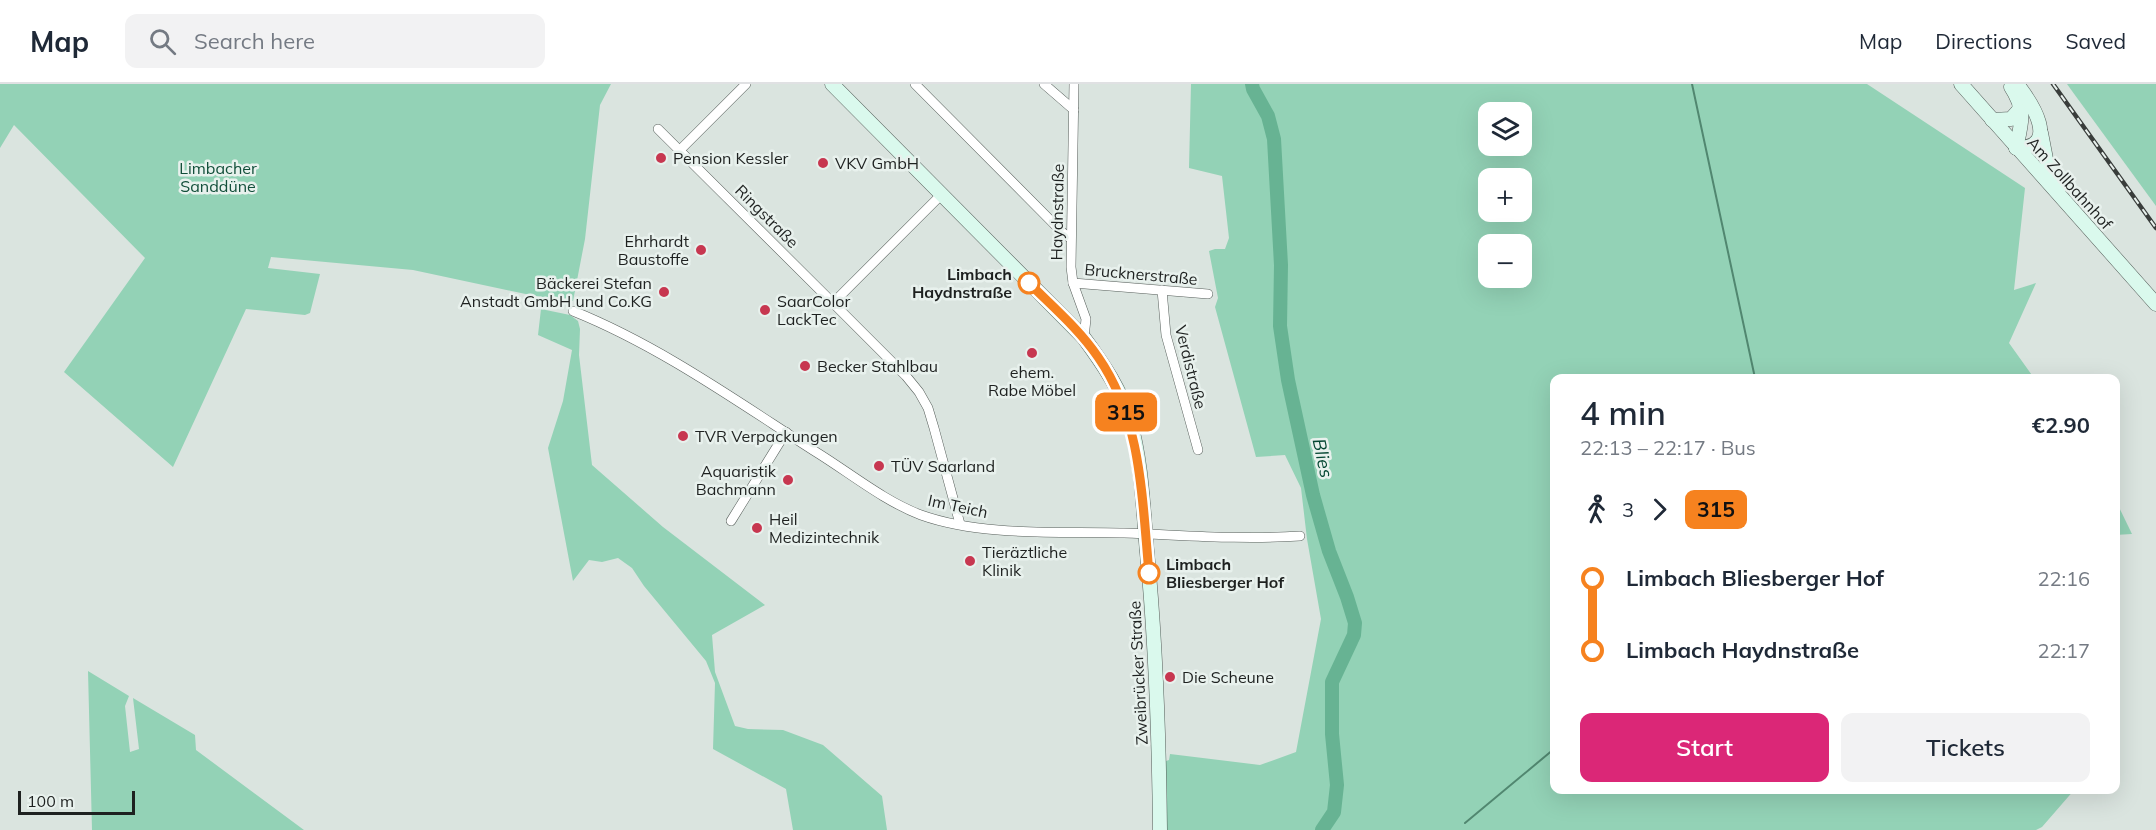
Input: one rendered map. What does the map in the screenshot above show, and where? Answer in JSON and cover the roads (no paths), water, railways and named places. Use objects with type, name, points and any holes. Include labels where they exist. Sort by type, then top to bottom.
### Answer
[{"type":"street","points":[[680,150],[746,84]]},
{"type":"street","name":"Zweibrücker Straße","points":[[832,84],[1084,338],[1109,373],[1130,421],[1146,534],[1156,665],[1160,830]]},
{"type":"street","points":[[915,84],[1070,238]]},
{"type":"street","points":[[1044,84],[1074,110]]},
{"type":"street","name":"Haydnstraße","points":[[1074,84],[1070,238],[1073,283],[1086,319],[1084,338]]},
{"type":"street","name":"Am Zollbahnhof","points":[[1961,84],[2156,304]]},
{"type":"street","points":[[2009,84],[2020,104],[2022,125],[2016,148],[2031,145],[2038,140],[2041,133]]},
{"type":"street","points":[[2017,84],[2033,104],[2050,170],[2066,203]]},
{"type":"street","points":[[1992,120],[2012,118],[2019,110],[2020,104]]},
{"type":"street","name":"Ringstraße","points":[[658,129],[906,376],[919,392],[928,408],[960,525]]},
{"type":"street","points":[[833,303],[941,195]]},
{"type":"street","name":"Brucknerstraße","points":[[1073,283],[1208,294]]},
{"type":"street","name":"Verdistraße","points":[[1162,291],[1166,334],[1198,450]]},
{"type":"street","name":"Im Teich","points":[[573,311],[626,336],[661,356],[901,505],[921,514],[960,525],[1012,530],[1229,539],[1300,536]]},
{"type":"street","points":[[731,521],[786,432]]},
{"type":"waterway","name":"Blies","points":[[1252,84],[1268,116],[1274,139],[1281,265],[1280,326],[1288,380],[1313,495],[1329,551],[1355,623],[1354,635],[1332,682],[1332,734],[1337,785],[1334,812],[1322,830]]},
{"type":"waterway","points":[[1692,84],[1754,374]]},
{"type":"waterway","points":[[1465,823],[1550,752]]},
{"type":"railway","points":[[2053,84],[2156,228]]},
{"type":"place","name":"Pension Kessler","points":[[661,158]]},
{"type":"place","name":"VKV GmbH","points":[[823,163]]},
{"type":"place","name":"Ehrhardt Baustoffe","points":[[701,250]]},
{"type":"place","name":"Limbach Haydnstraße","points":[[1029,283]]},
{"type":"place","name":"Bäckerei Stefan Anstadt GmbH und Co.KG","points":[[664,292]]},
{"type":"place","name":"SaarColor LackTec","points":[[765,310]]},
{"type":"place","name":"ehem. Rabe Möbel","points":[[1032,353]]},
{"type":"place","name":"Becker Stahlbau","points":[[805,366]]},
{"type":"place","name":"TVR Verpackungen","points":[[683,436]]},
{"type":"place","name":"TÜV Saarland","points":[[879,466]]},
{"type":"place","name":"Aquaristik Bachmann","points":[[788,480]]},
{"type":"place","name":"Heil Medizintechnik","points":[[757,528]]},
{"type":"place","name":"Tieräztliche Klinik","points":[[970,561]]},
{"type":"place","name":"Limbach Bliesberger Hof","points":[[1149,573]]},
{"type":"place","name":"Die Scheune","points":[[1170,677]]},
{"type":"park label","name":"Limbacher Sanddüne","points":[[218,177]]}]
